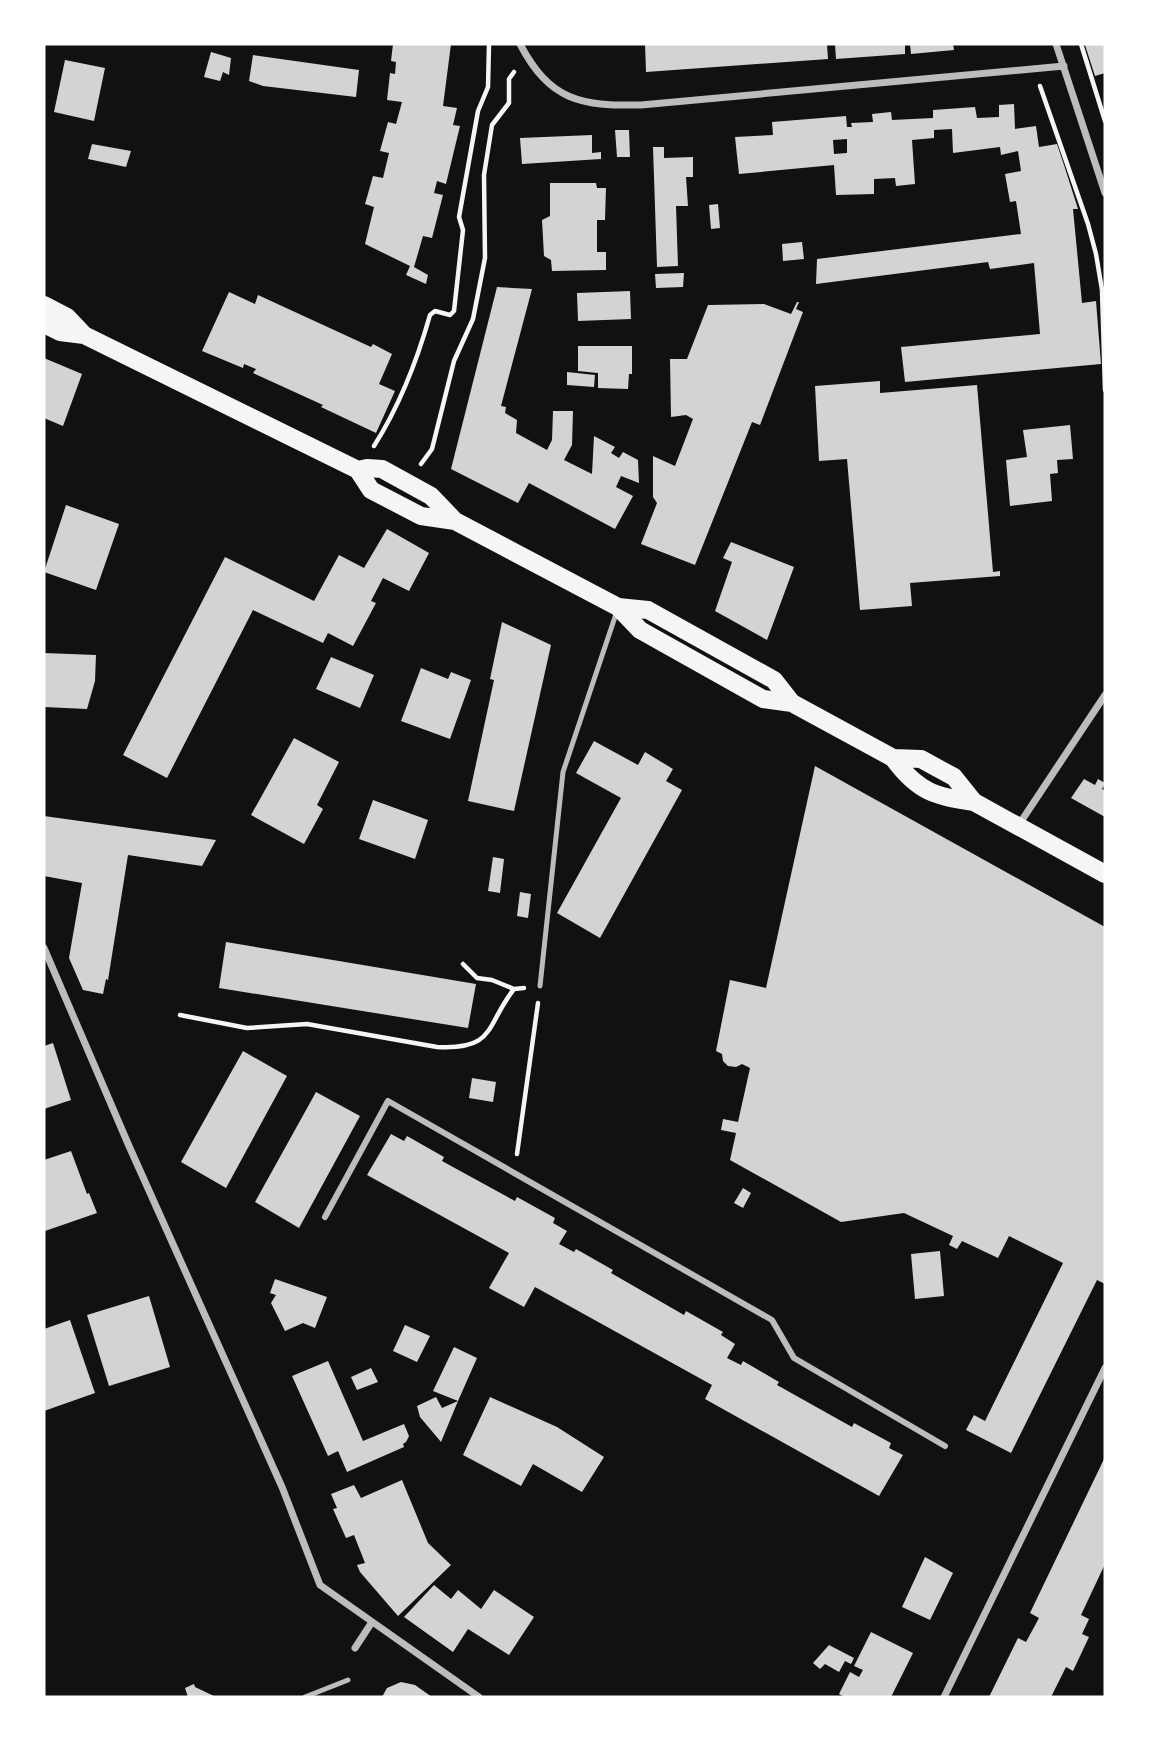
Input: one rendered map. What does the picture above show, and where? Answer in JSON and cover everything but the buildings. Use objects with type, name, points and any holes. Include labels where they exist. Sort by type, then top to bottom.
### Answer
[{"type":"main road","points":[[44,305],[67,317],[84,335]]},
{"type":"main road","points":[[44,324],[60,332],[84,335],[358,470],[382,469],[431,496],[455,521],[618,607],[640,630],[763,699],[792,703],[894,758],[920,759],[954,777],[974,802],[1105,874]]},
{"type":"street","points":[[520,44],[533,68],[549,84],[587,103],[607,106],[1064,66]]},
{"type":"street","points":[[1056,44],[1105,189]]},
{"type":"street","points":[[1017,827],[1105,695]]},
{"type":"street","points":[[44,948],[129,1146],[282,1487],[320,1585],[479,1697]]},
{"type":"street","points":[[325,1217],[388,1101],[772,1320],[794,1358],[945,1446]]},
{"type":"street","points":[[944,1697],[1105,1368]]},
{"type":"street","points":[[355,1648],[372,1622]]},
{"type":"lane","points":[[540,986],[563,772],[618,607]]},
{"type":"lane","points":[[305,1697],[348,1680]]},
{"type":"path","points":[[358,470],[384,430],[411,373],[430,315],[435,311],[453,314],[463,230],[459,217],[478,111],[488,87],[489,44]]},
{"type":"path","points":[[1081,44],[1105,121]]},
{"type":"path","points":[[421,465],[432,449],[454,360],[473,319],[485,258],[484,175],[492,125],[509,103],[509,79],[526,55]]},
{"type":"path","points":[[1035,70],[1096,254],[1102,289],[1105,390]]},
{"type":"path","points":[[463,964],[477,978],[492,980],[514,989],[540,986],[526,1105],[514,1172]]},
{"type":"path","points":[[180,1015],[247,1028],[307,1024],[438,1047],[459,1047],[481,1041],[489,1033],[501,1007],[514,989]]}]
